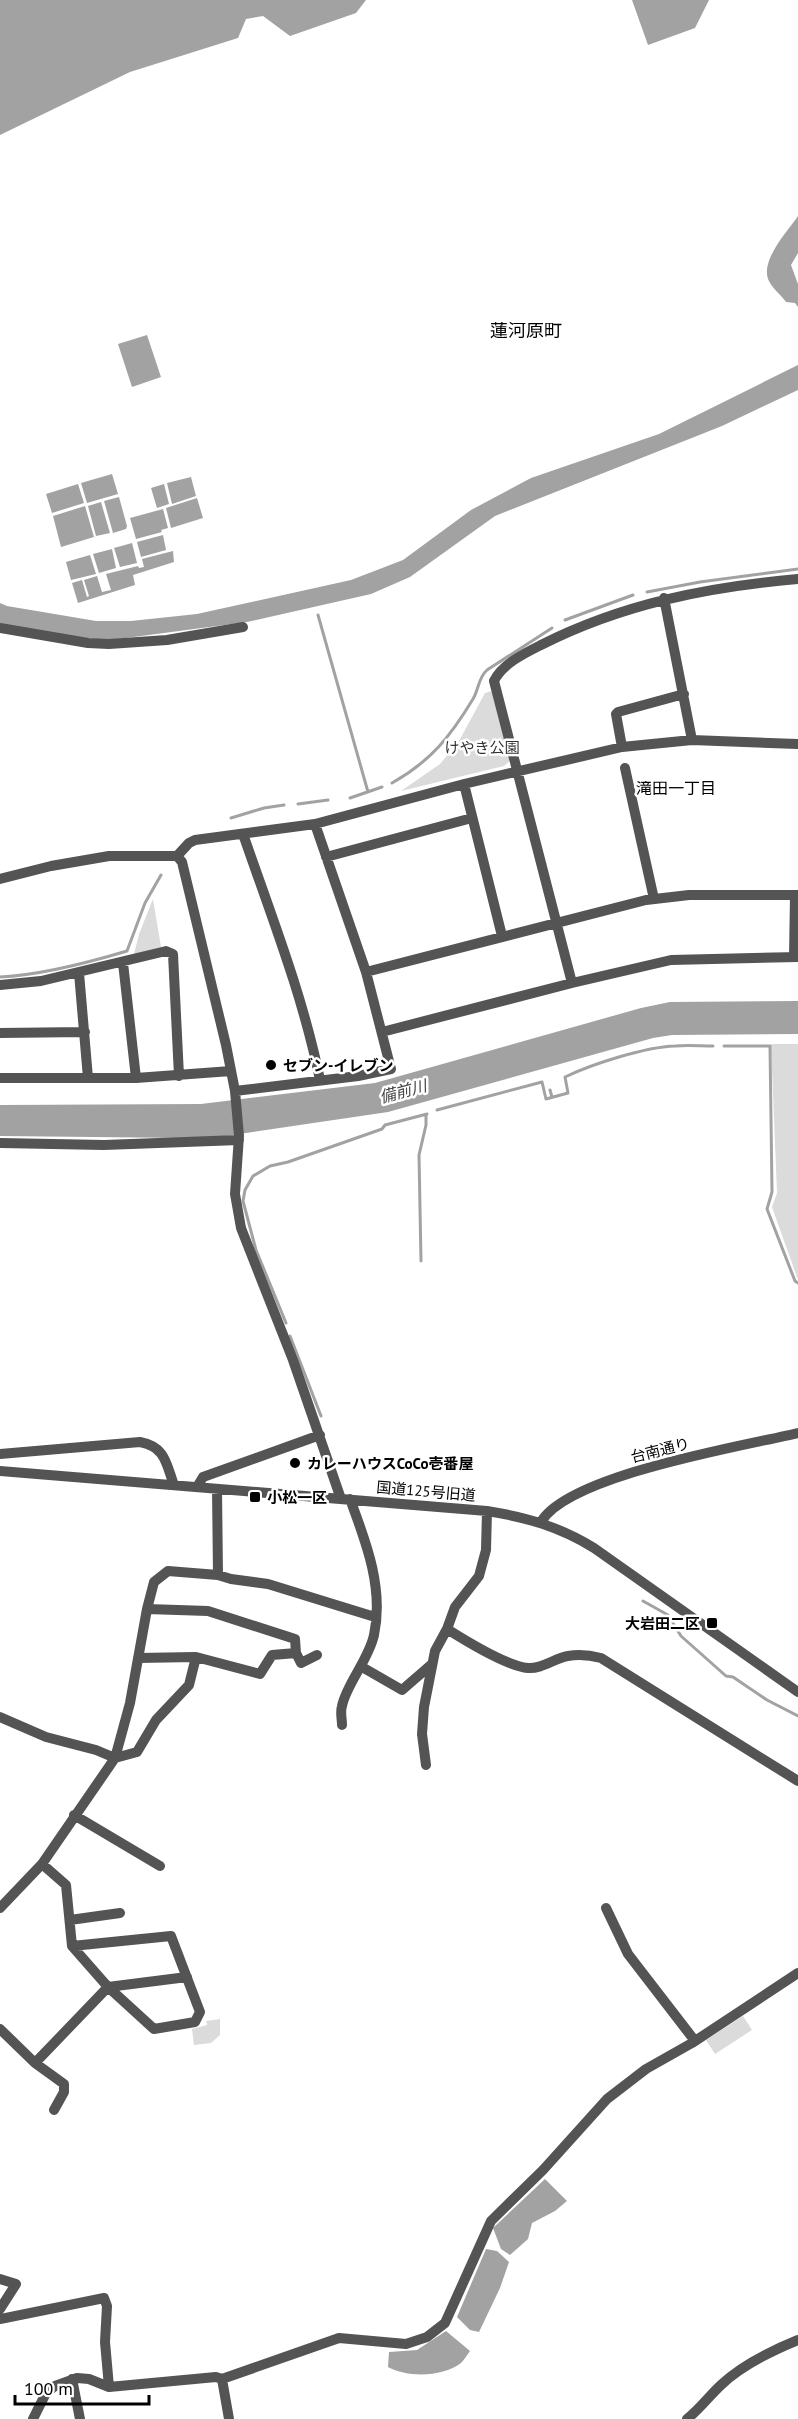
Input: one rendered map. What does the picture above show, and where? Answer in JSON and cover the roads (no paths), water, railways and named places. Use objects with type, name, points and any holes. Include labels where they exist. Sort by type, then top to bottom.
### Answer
[{"type":"street","points":[[572,983],[494,681],[497,674],[514,660],[562,634],[616,612],[664,598],[798,579]]},
{"type":"street","points":[[664,598],[692,740]]},
{"type":"street","points":[[0,628],[88,644],[109,644],[167,640],[243,627]]},
{"type":"street","points":[[622,747],[616,714],[618,712],[684,694]]},
{"type":"street","points":[[0,879],[51,866],[109,856],[177,856],[195,840],[315,824],[464,784],[622,747],[692,740],[798,744]]},
{"type":"street","points":[[625,768],[654,899]]},
{"type":"street","points":[[464,784],[502,936]]},
{"type":"street","points":[[326,857],[472,818]]},
{"type":"street","points":[[235,1094],[391,1069],[366,972],[315,824]]},
{"type":"street","points":[[243,834],[300,999],[311,1035],[320,1080]]},
{"type":"street","points":[[177,856],[185,867],[235,1094],[239,1138],[236,1194],[241,1228],[371,1562],[376,1589],[374,1635],[362,1667],[341,1706],[342,1725]]},
{"type":"street","points":[[366,972],[654,899],[689,895],[796,895],[796,957],[671,960],[382,1032]]},
{"type":"street","points":[[0,985],[41,981],[166,951],[173,954],[179,1076]]},
{"type":"street","points":[[123,963],[136,1078]]},
{"type":"street","points":[[79,972],[86,1032],[88,1078]]},
{"type":"street","points":[[0,1033],[86,1032]]},
{"type":"street","points":[[0,1078],[136,1078],[231,1071]]},
{"type":"street","points":[[0,1143],[104,1145],[239,1138]]},
{"type":"street","name":"台南通り","points":[[541,1522],[554,1508],[612,1479],[650,1467],[798,1433]]},
{"type":"street","points":[[197,1487],[203,1477],[320,1435]]},
{"type":"street","points":[[0,1454],[153,1444],[161,1451],[174,1485]]},
{"type":"street","name":"国道125号旧道","points":[[0,1471],[487,1511],[541,1522],[573,1536],[599,1552],[798,1692]]},
{"type":"street","points":[[217,1489],[218,1575]]},
{"type":"street","points":[[426,1765],[422,1734],[424,1707],[435,1651],[447,1629],[455,1607],[479,1576],[486,1551],[487,1511]]},
{"type":"street","points":[[0,1908],[42,1864],[115,1758],[130,1703],[154,1582],[168,1571],[218,1575],[268,1584],[375,1617]]},
{"type":"street","points":[[147,1609],[208,1611],[295,1639],[296,1653],[301,1663],[317,1655]]},
{"type":"street","points":[[447,1629],[473,1645],[515,1665],[528,1668],[568,1656],[584,1654],[600,1658],[798,1780]]},
{"type":"street","points":[[138,1658],[196,1657],[260,1674],[272,1655],[296,1653]]},
{"type":"street","points":[[0,1717],[46,1737],[96,1750],[115,1758],[136,1752],[156,1720],[189,1684],[196,1657]]},
{"type":"street","points":[[362,1667],[402,1690],[433,1664]]},
{"type":"street","points":[[74,1815],[160,1866]]},
{"type":"street","points":[[42,1864],[66,1885],[72,1946],[108,1987],[154,2029],[195,2022],[200,2012],[171,1935],[72,1946]]},
{"type":"street","points":[[606,1908],[628,1954],[694,2041]]},
{"type":"street","points":[[70,1920],[120,1913]]},
{"type":"street","points":[[33,2419],[46,2393],[55,2386],[72,2379],[89,2379],[109,2387],[216,2377],[222,2379],[339,2338],[406,2344],[427,2337],[445,2323],[491,2222],[543,2170],[607,2099],[646,2069],[798,1974]]},
{"type":"street","points":[[35,2063],[108,1987],[187,1977]]},
{"type":"street","points":[[0,2029],[35,2063],[64,2084],[64,2092],[54,2110]]},
{"type":"street","points":[[0,2279],[16,2284],[0,2308]]},
{"type":"street","points":[[0,2319],[104,2298],[107,2306],[105,2342],[109,2387]]},
{"type":"street","points":[[687,2419],[722,2384],[767,2354],[798,2340]]},
{"type":"street","points":[[72,2379],[80,2419]]},
{"type":"street","points":[[222,2379],[230,2419]]},
{"type":"water","points":[[0,0],[366,0],[356,13],[290,36],[263,16],[246,19],[238,38],[130,72],[0,135]]},
{"type":"water","points":[[632,0],[709,0],[695,28],[648,45]]},
{"type":"water","points":[[798,216],[798,253],[791,265],[798,284],[798,307],[795,303],[786,302],[768,279],[767,271],[772,254]]},
{"type":"water","points":[[147,335],[161,377],[132,387],[118,344]]},
{"type":"water","points":[[798,365],[798,390],[722,426],[495,516],[410,577],[371,594],[247,622],[111,640],[84,638],[0,623],[0,603],[96,621],[131,621],[197,614],[351,580],[403,560],[471,510],[531,478],[659,434]]},
{"type":"water","points":[[112,474],[118,494],[87,503],[81,483]]},
{"type":"water","points":[[191,477],[196,496],[172,504],[167,483]]},
{"type":"water","points":[[78,484],[84,503],[52,513],[46,494]]},
{"type":"water","points":[[164,484],[169,504],[157,508],[151,488]]},
{"type":"water","points":[[119,497],[127,526],[126,529],[113,533],[104,501]]},
{"type":"water","points":[[197,498],[203,518],[171,528],[166,508]]},
{"type":"water","points":[[101,502],[110,533],[96,536],[88,506]]},
{"type":"water","points":[[85,506],[94,537],[61,547],[53,516]]},
{"type":"water","points":[[163,509],[168,528],[161,530],[162,532],[136,539],[130,518]]},
{"type":"water","points":[[163,535],[166,550],[141,557],[137,542]]},
{"type":"water","points":[[132,543],[137,563],[120,567],[114,548]]},
{"type":"water","points":[[112,549],[116,568],[99,573],[93,554]]},
{"type":"water","points":[[173,551],[174,562],[133,575],[135,585],[78,603],[72,583],[82,580],[87,597],[89,596],[84,580],[97,576],[102,592],[111,590],[106,574],[138,566],[139,568],[144,567],[142,559]]},
{"type":"water","points":[[90,555],[96,574],[71,580],[66,562]]},
{"type":"water","name":"備前川","points":[[798,1001],[798,1034],[672,1035],[653,1038],[388,1112],[226,1136],[186,1138],[0,1136],[0,1105],[201,1104],[375,1083],[641,1008],[670,1002]]},
{"type":"water","points":[[545,2179],[567,2201],[555,2211],[532,2223],[528,2239],[510,2255],[501,2249],[493,2228]]},
{"type":"water","points":[[486,2249],[497,2251],[509,2262],[500,2288],[479,2332],[470,2330],[457,2317]]},
{"type":"water","points":[[446,2331],[470,2351],[454,2368],[435,2373],[415,2374],[396,2371],[388,2367],[389,2352],[417,2350]]},
{"type":"waterway","points":[[647,592],[700,582],[798,569]]},
{"type":"waterway","points":[[565,620],[633,595]]},
{"type":"waterway","points":[[318,615],[368,792]]},
{"type":"waterway","points":[[392,783],[429,757],[448,736],[473,699],[482,676],[487,670],[552,628]]},
{"type":"waterway","points":[[350,798],[382,787]]},
{"type":"waterway","points":[[298,804],[328,800]]},
{"type":"waterway","points":[[231,818],[264,808],[284,805]]},
{"type":"waterway","points":[[0,977],[48,971],[127,951],[145,903],[161,875]]},
{"type":"waterway","points":[[437,1110],[542,1082],[546,1099],[568,1093],[565,1077],[604,1062],[663,1047],[713,1046]]},
{"type":"waterway","points":[[724,1046],[770,1046],[772,1192],[767,1209],[795,1281],[798,1283]]},
{"type":"waterway","points":[[550,1090],[552,1097]]},
{"type":"waterway","points":[[286,1323],[256,1250],[243,1201],[245,1190],[253,1176],[270,1166],[288,1162],[382,1129],[385,1125],[427,1114]]},
{"type":"waterway","points":[[421,1261],[419,1155],[426,1115]]},
{"type":"waterway","points":[[290,1336],[321,1416]]},
{"type":"waterway","points":[[643,1601],[668,1615],[681,1636],[726,1676],[733,1677],[767,1700],[798,1716]]},
{"type":"place","name":"セブン-イレブン","points":[[271,1065]]},
{"type":"place","name":"カレーハウスCoCo壱番屋","points":[[295,1463]]},
{"type":"place","name":"小松一区","points":[[255,1497]]},
{"type":"place","name":"大岩田二区","points":[[712,1623]]},
{"type":"district","name":"蓮河原町","points":[[526,330]]},
{"type":"district","name":"滝田一丁目","points":[[676,788]]},
{"type":"park label","name":"けやき公園","points":[[482,747]]}]
